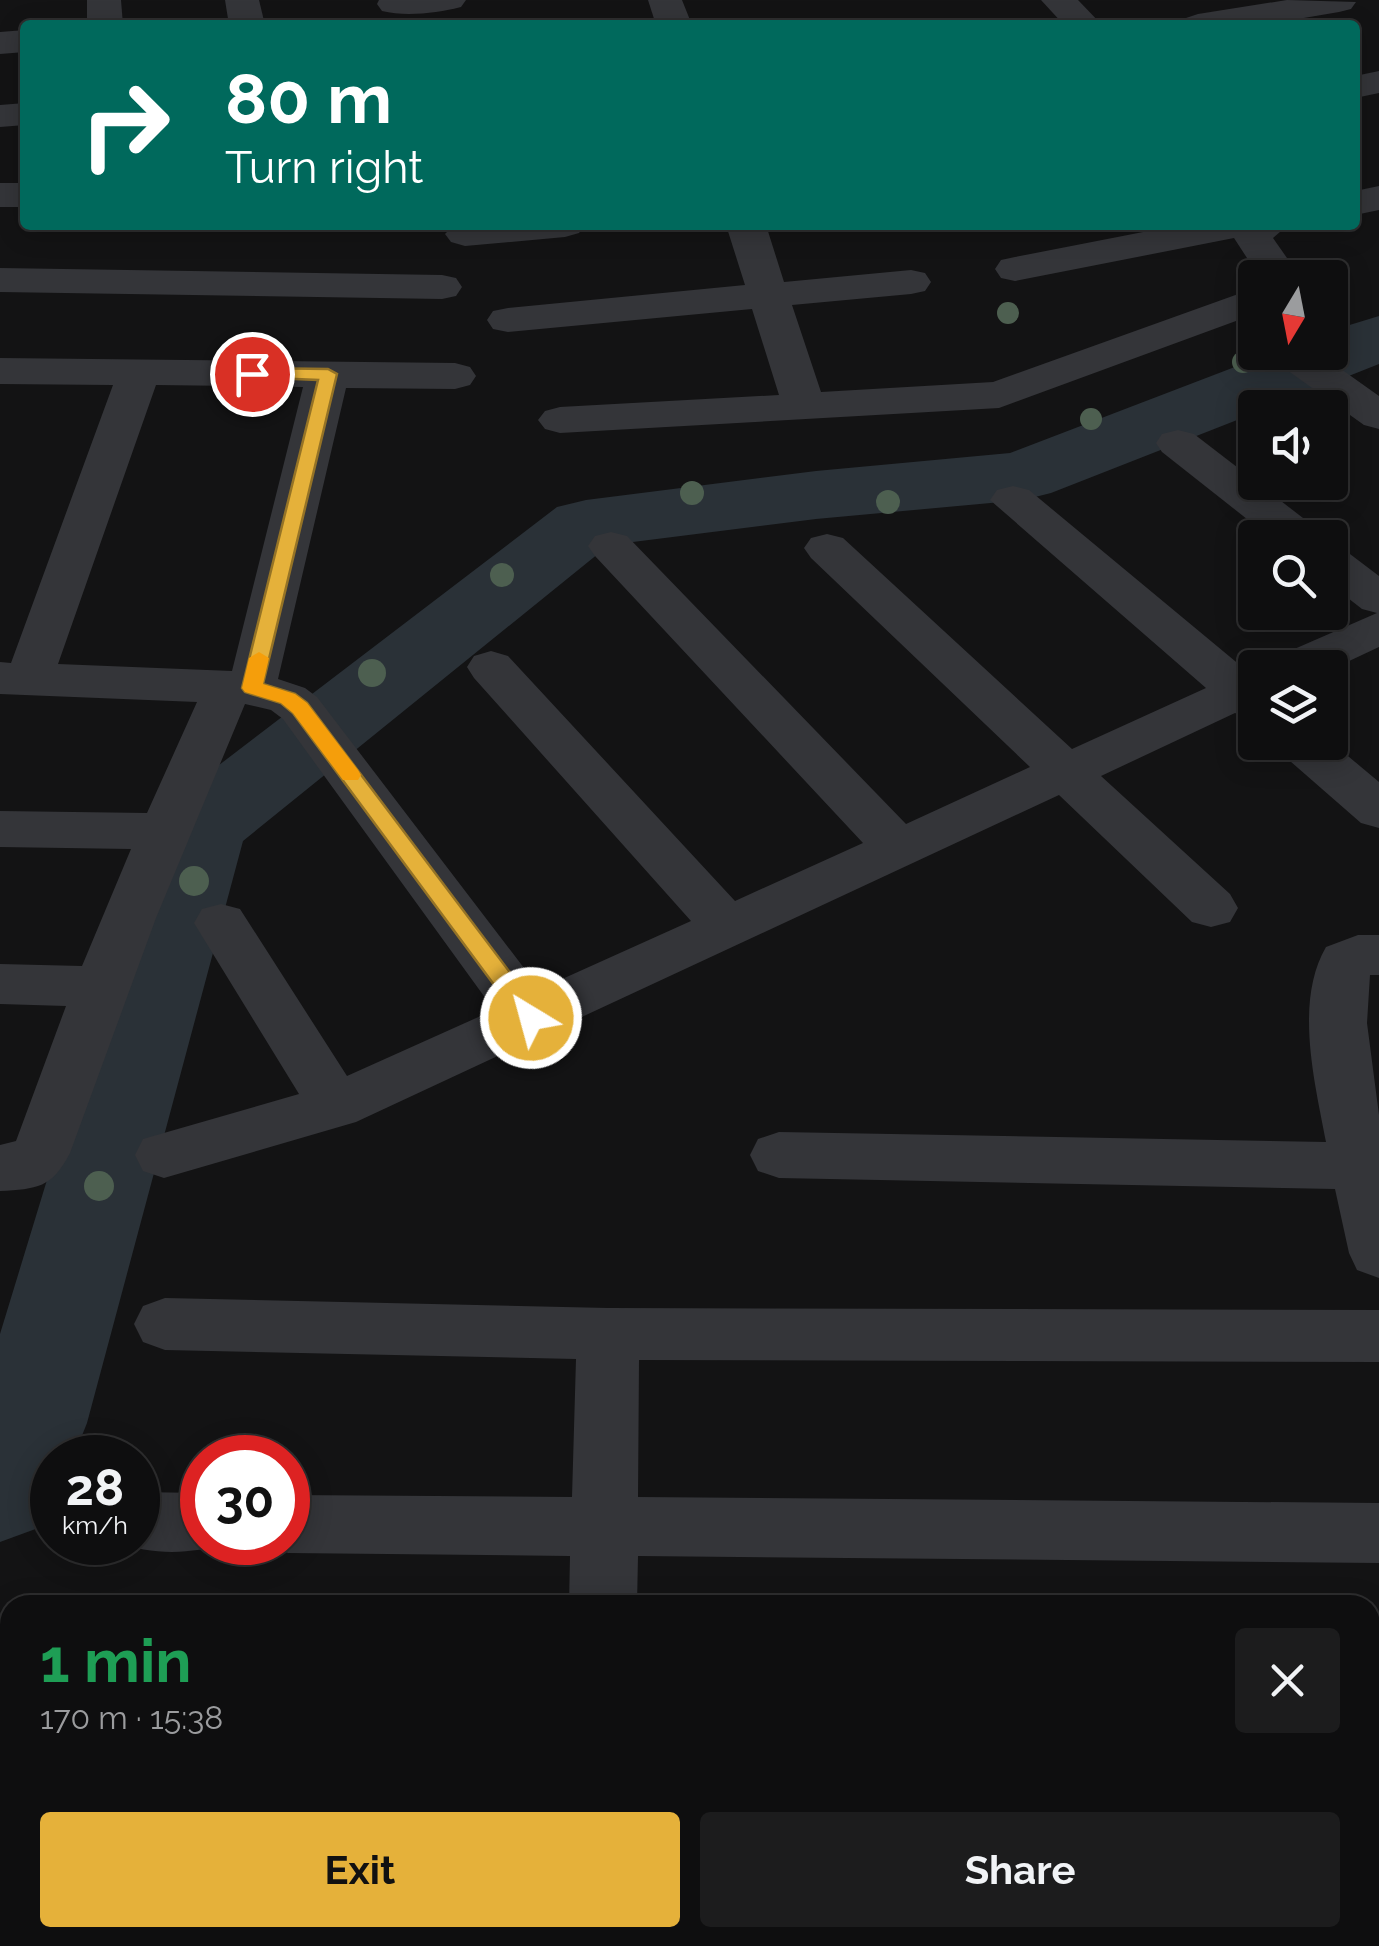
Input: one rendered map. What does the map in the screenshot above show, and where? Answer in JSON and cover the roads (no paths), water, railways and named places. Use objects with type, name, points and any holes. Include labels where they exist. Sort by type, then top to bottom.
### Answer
[{"type":"street","points":[[395,10],[449,0]]},
{"type":"street","points":[[1058,0],[1079,20]]},
{"type":"street","points":[[1229,20],[1340,2]]},
{"type":"street","points":[[465,234],[509,230]]},
{"type":"street","points":[[748,230],[803,404]]},
{"type":"street","points":[[1015,269],[1214,230]]},
{"type":"street","points":[[1259,230],[1251,234],[1269,260]]},
{"type":"street","points":[[0,280],[442,287]]},
{"type":"street","points":[[508,320],[912,282]]},
{"type":"street","points":[[560,420],[998,395],[1238,306]]},
{"type":"street","points":[[1343,370],[1379,416]]},
{"type":"street","points":[[0,371],[455,376]]},
{"type":"street","points":[[139,372],[14,678],[240,687],[288,698],[300,708],[531,1018]]},
{"type":"street","points":[[0,1168],[28,1166],[41,1153],[99,987],[162,831],[240,687],[328,374]]},
{"type":"street","points":[[1178,443],[1277,520]]},
{"type":"street","points":[[1013,500],[1238,683]]},
{"type":"street","points":[[612,546],[900,849]]},
{"type":"street","points":[[827,548],[1211,908]]},
{"type":"street","points":[[1348,575],[1379,599]]},
{"type":"street","points":[[1332,650],[1379,628]]},
{"type":"street","points":[[490,668],[728,927]]},
{"type":"street","points":[[164,1154],[336,1106],[1068,771],[1238,698]]},
{"type":"street","points":[[1321,760],[1379,810]]},
{"type":"street","points":[[0,829],[162,831]]},
{"type":"street","points":[[221,923],[336,1106]]},
{"type":"street","points":[[1379,955],[1350,956],[1342,968],[1337,1021],[1364,1136],[1379,1254]]},
{"type":"street","points":[[0,984],[99,987]]},
{"type":"street","points":[[779,1156],[1364,1136]]},
{"type":"street","points":[[165,1324],[608,1334],[1379,1336]]},
{"type":"street","points":[[603,1595],[608,1334]]},
{"type":"street","points":[[310,1524],[1379,1533]]},
{"type":"waterway","points":[[0,1491],[30,1423],[201,826],[586,524],[816,495],[1023,476],[1379,338]]}]
